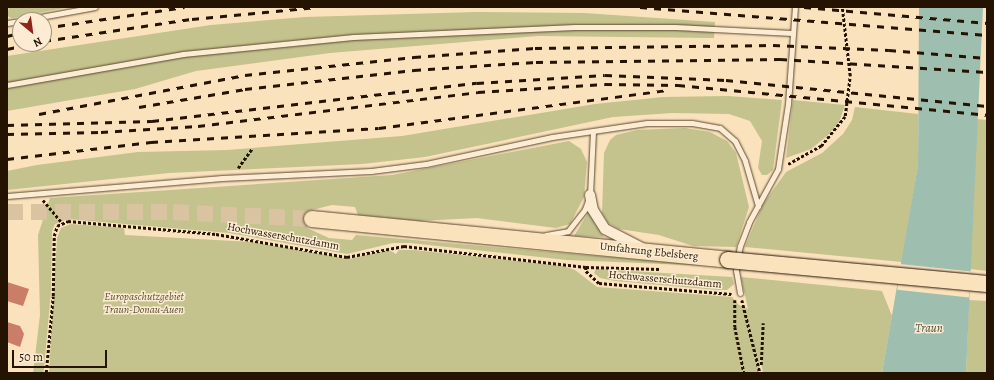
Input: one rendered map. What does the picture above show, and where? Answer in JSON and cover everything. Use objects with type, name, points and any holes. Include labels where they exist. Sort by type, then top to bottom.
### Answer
[{"type":"main road","name":"Umfahrung Ebelsberg","points":[[312,219],[987,284]]},
{"type":"street","points":[[590,195],[593,210],[605,229],[649,252]]},
{"type":"lane","points":[[52,15],[95,7]]},
{"type":"lane","points":[[740,293],[736,280],[738,253],[758,206],[778,169],[788,104],[795,7]]},
{"type":"lane","points":[[7,85],[183,54],[353,38],[575,27],[675,27],[792,33]]},
{"type":"lane","points":[[7,196],[39,192],[222,178],[372,171],[426,164],[552,137],[647,123],[692,123],[720,128],[740,150],[758,206]]},
{"type":"lane","points":[[503,238],[568,231],[578,222],[590,195],[593,131]]},
{"type":"path","points":[[778,169],[821,146],[846,116],[850,76],[842,7]]},
{"type":"path","points":[[238,168],[252,149]]},
{"type":"path","points":[[39,192],[47,207],[62,223],[56,229],[53,241],[53,296],[46,373]]},
{"type":"path","name":"Hochwasserschutzdamm","points":[[62,223],[76,221],[216,234],[342,256],[404,246],[586,266],[586,271],[600,283],[740,293]]},
{"type":"path","points":[[586,266],[664,269]]},
{"type":"path","points":[[740,293],[760,369]]},
{"type":"path","points":[[740,293],[735,300],[735,327],[744,373]]},
{"type":"path","points":[[760,373],[763,323]]},
{"type":"green space","points":[[9,7],[69,7],[43,12],[12,12],[12,18],[7,16]]},
{"type":"green space","points":[[476,12],[584,13],[715,22],[714,38],[538,36],[330,53],[196,71],[135,89],[7,111],[7,56],[33,52],[52,52],[52,49],[211,25],[305,17]]},
{"type":"green space","points":[[728,96],[782,100],[773,170],[767,175],[762,175],[758,168],[762,141],[750,121],[729,114],[672,113],[613,117],[425,157],[362,164],[169,173],[7,190],[7,171],[37,165],[138,152],[227,150],[402,136],[595,104],[663,97]]},
{"type":"green space","points":[[793,100],[845,105],[839,122],[828,135],[811,149],[786,158]]},
{"type":"green space","points":[[855,107],[918,114],[918,165],[902,262],[745,247],[763,204],[786,172],[822,153],[843,134],[852,120]]},
{"type":"green space","points":[[977,119],[987,120],[987,271],[970,269]]},
{"type":"green space","points":[[685,128],[710,132],[727,141],[736,153],[749,207],[736,247],[693,246],[659,235],[619,229],[608,223],[602,213],[604,153],[610,140],[616,135],[637,130]]},
{"type":"green space","points":[[569,141],[581,149],[587,162],[584,197],[570,224],[556,228],[477,218],[419,221],[358,215],[355,207],[332,205],[308,211],[303,221],[307,228],[329,238],[352,240],[356,235],[712,266],[567,260],[410,243],[393,243],[347,254],[229,233],[67,219],[55,224],[52,231],[51,291],[44,369],[43,373],[33,373],[40,315],[38,235],[50,198],[392,175]]},
{"type":"green space","points":[[590,210],[595,224],[604,237],[574,236]]},
{"type":"green space","name":"Europaschutzgebiet Traun-Donau-Auen","points":[[71,224],[124,228],[125,235],[252,242],[349,259],[389,250],[396,254],[399,250],[414,250],[563,266],[575,270],[597,287],[732,297],[739,305],[748,309],[741,277],[882,291],[892,316],[882,373],[763,373],[760,356],[759,373],[49,373],[57,238],[61,228]]},
{"type":"green space","points":[[596,269],[732,277],[734,284],[727,290],[717,290],[615,281],[600,278],[594,273]]},
{"type":"green space","points":[[969,300],[987,301],[987,373],[966,373]]},
{"type":"water","name":"Traun","points":[[919,7],[983,7],[966,373],[882,373],[918,165]]},
{"type":"pier","points":[[900,264],[972,272],[969,297],[897,290]]},
{"type":"building","points":[[7,282],[29,289],[23,306],[7,301]]},
{"type":"building","points":[[7,322],[20,326],[24,334],[20,347],[7,342]]},
{"type":"tunnel","points":[[7,212],[173,212],[312,219]]},
{"type":"railway","points":[[52,27],[184,7]]},
{"type":"railway","points":[[52,40],[192,19],[317,7]]},
{"type":"railway","points":[[640,7],[987,35]]},
{"type":"railway","points":[[804,7],[987,23]]},
{"type":"railway","points":[[7,36],[12,35]]},
{"type":"railway","points":[[39,114],[245,75],[414,57],[535,48],[773,45],[889,50],[987,58]]},
{"type":"railway","points":[[7,49],[12,48]]},
{"type":"railway","points":[[139,107],[245,89],[414,70],[536,62],[780,59],[987,72]]},
{"type":"railway","points":[[7,125],[152,121],[477,83],[605,75],[726,80],[987,106]]},
{"type":"railway","points":[[7,134],[101,132],[198,126],[478,92],[605,84],[678,85],[987,115]]},
{"type":"railway","points":[[7,159],[151,142],[379,128],[669,90]]}]
